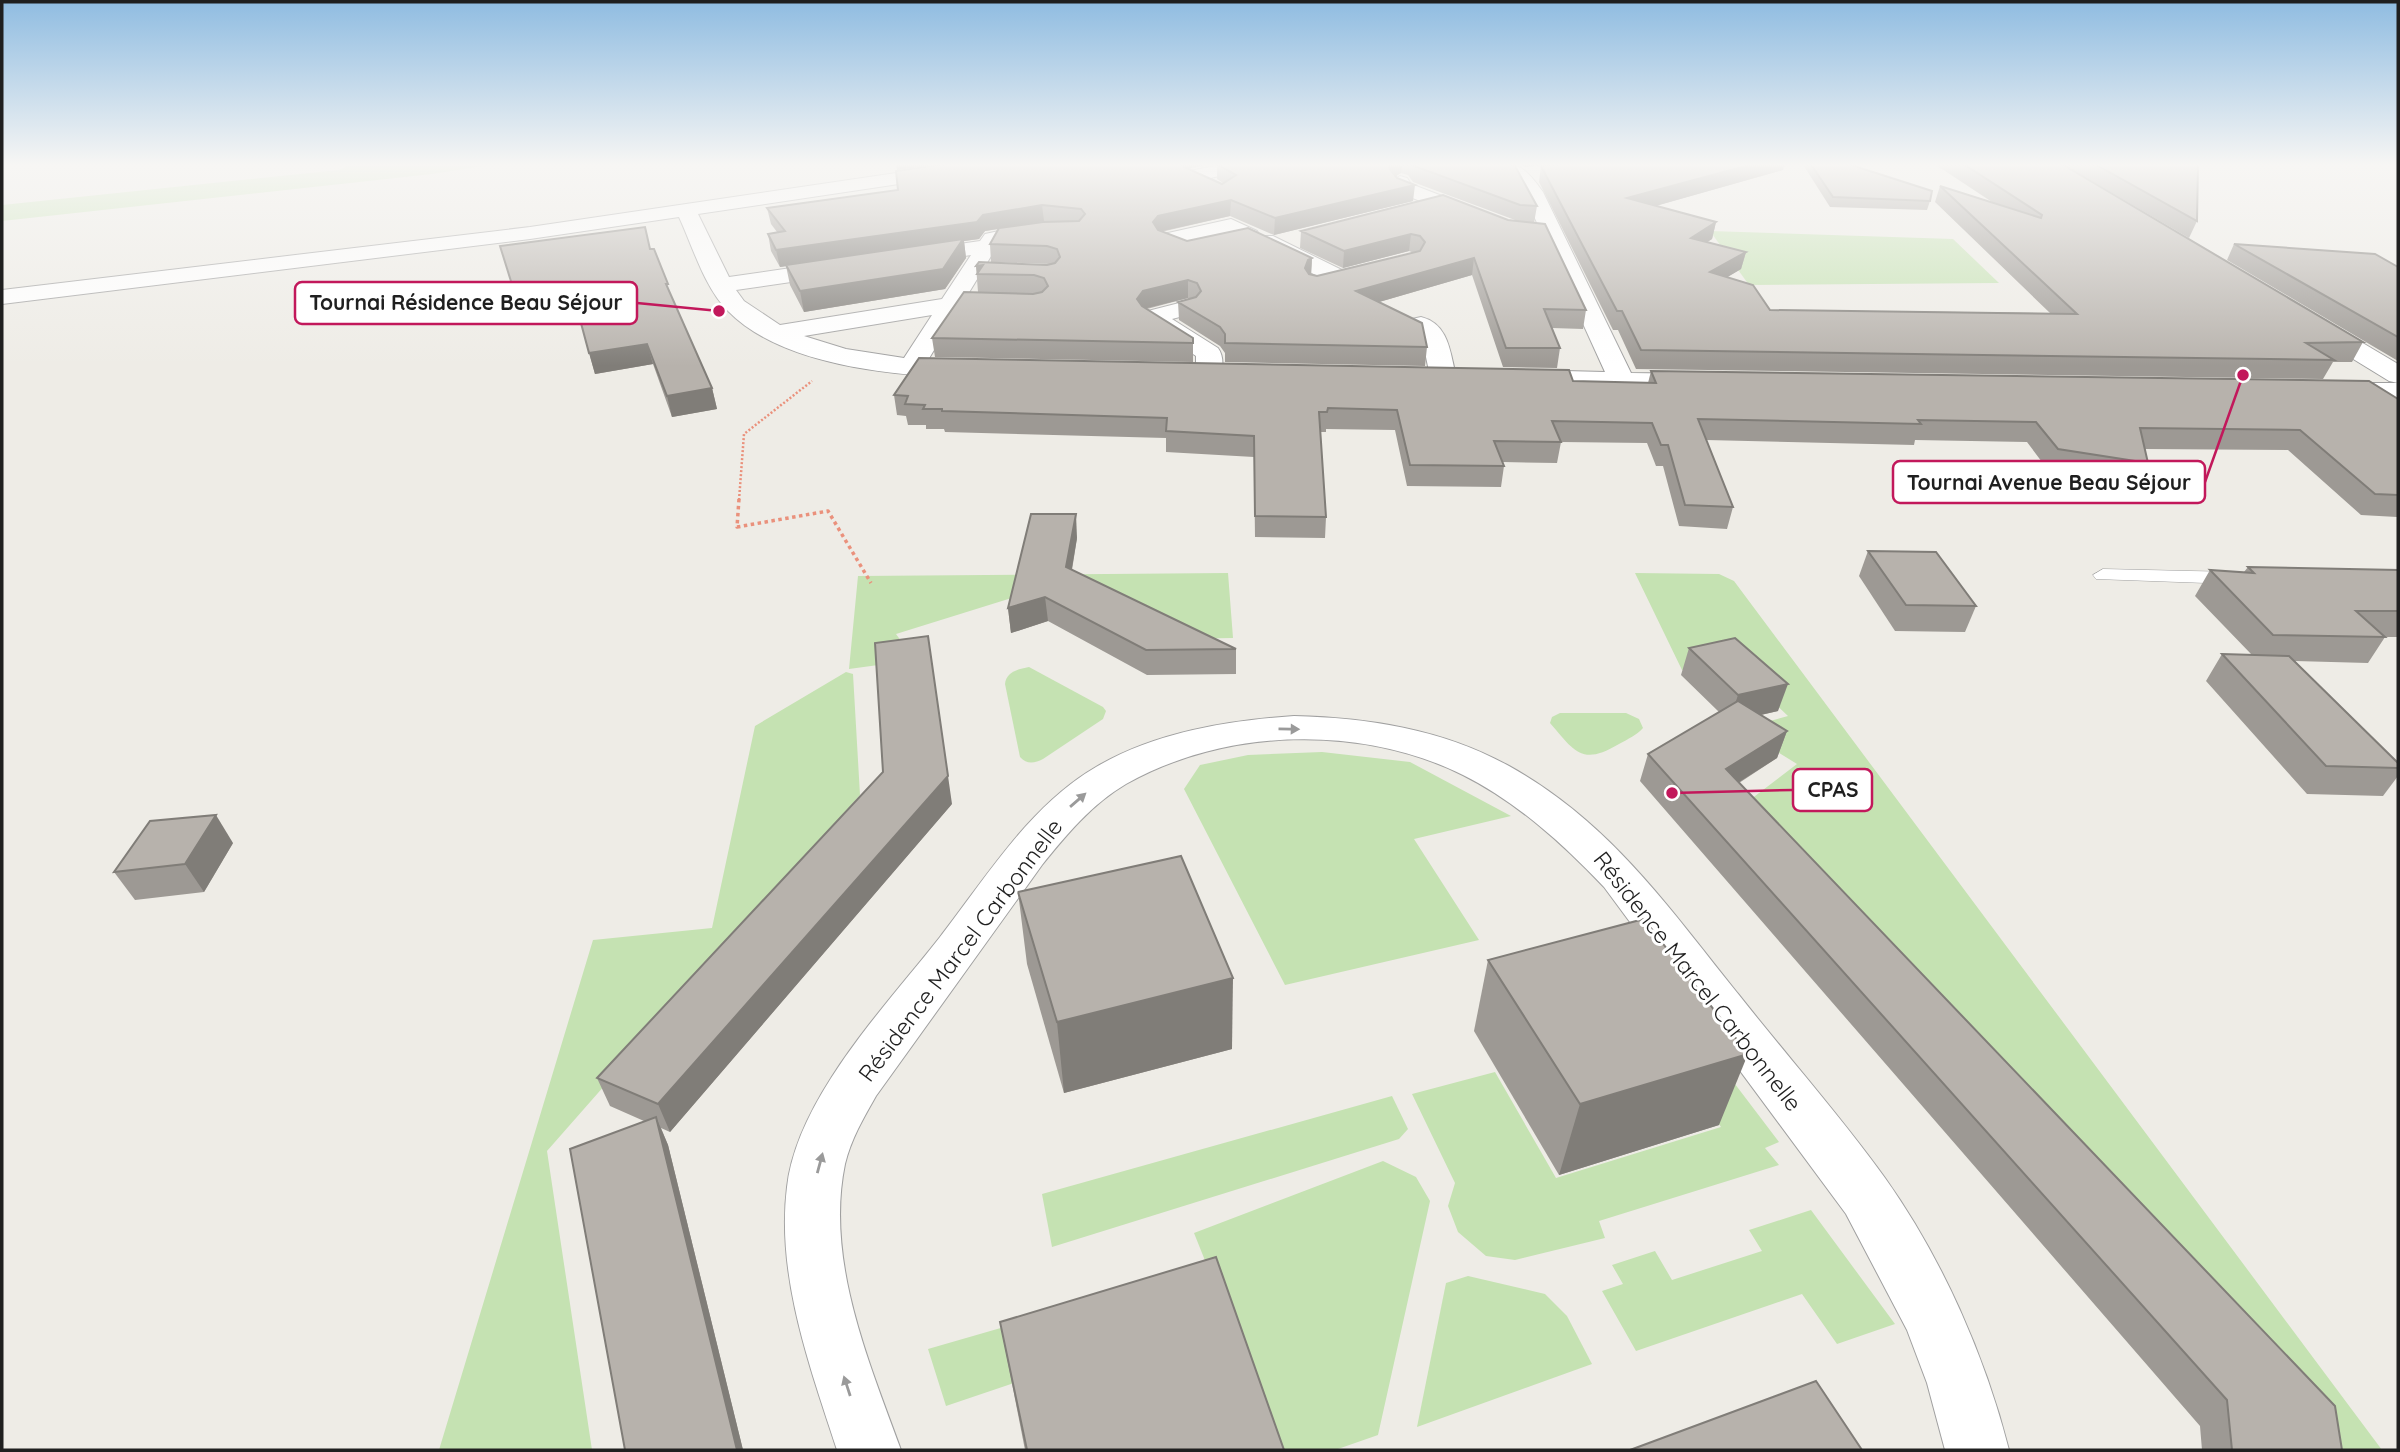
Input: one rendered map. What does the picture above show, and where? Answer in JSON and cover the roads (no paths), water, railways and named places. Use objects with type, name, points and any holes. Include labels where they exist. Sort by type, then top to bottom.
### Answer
[{"type":"street","points":[[2,297],[529,231]]},
{"type":"street","points":[[696,231],[734,304],[752,320],[776,333],[822,351],[844,356],[912,366],[996,370]]},
{"type":"street","points":[[1527,231],[1552,233],[1622,380]]},
{"type":"street","points":[[912,366],[992,238],[1018,234]]},
{"type":"street","points":[[1250,234],[1340,278]]},
{"type":"street","points":[[1272,245],[1298,238]]},
{"type":"street","points":[[890,260],[987,246]]},
{"type":"street","points":[[724,285],[862,265]]},
{"type":"street","points":[[972,270],[997,271]]},
{"type":"street","points":[[1315,284],[1363,273]]},
{"type":"street","points":[[776,333],[952,302],[981,301]]},
{"type":"street","points":[[1187,308],[1152,317],[1209,353],[1209,374]]},
{"type":"street","points":[[2292,311],[2398,374]]},
{"type":"street","points":[[1421,324],[1434,336],[1443,376]]},
{"type":"street","points":[[1182,373],[1237,374]]},
{"type":"street","points":[[1416,376],[1471,377]]},
{"type":"street","points":[[1498,377],[1719,382]]},
{"type":"street","points":[[2315,391],[2398,391]]},
{"type":"street","name":"Résidence Marcel Carbonnelle","points":[[869,1450],[821,1304],[814,1185],[821,1157],[834,1125],[884,1044],[1027,854],[1082,796],[1112,775],[1174,749],[1244,731],[1286,729],[1370,734],[1451,755],[1476,765],[1524,795],[1587,843],[1619,876],[1866,1196],[1895,1243],[1938,1329],[1959,1384],[1978,1450]]},
{"type":"lane","points":[[2103,575],[2251,578]]},
{"type":"place","name":"Tournai Résidence Beau Séjour","points":[[719,311]]},
{"type":"place","name":"Tournai Avenue Beau Séjour","points":[[2243,375]]},
{"type":"place","name":"CPAS","points":[[1672,793]]}]
